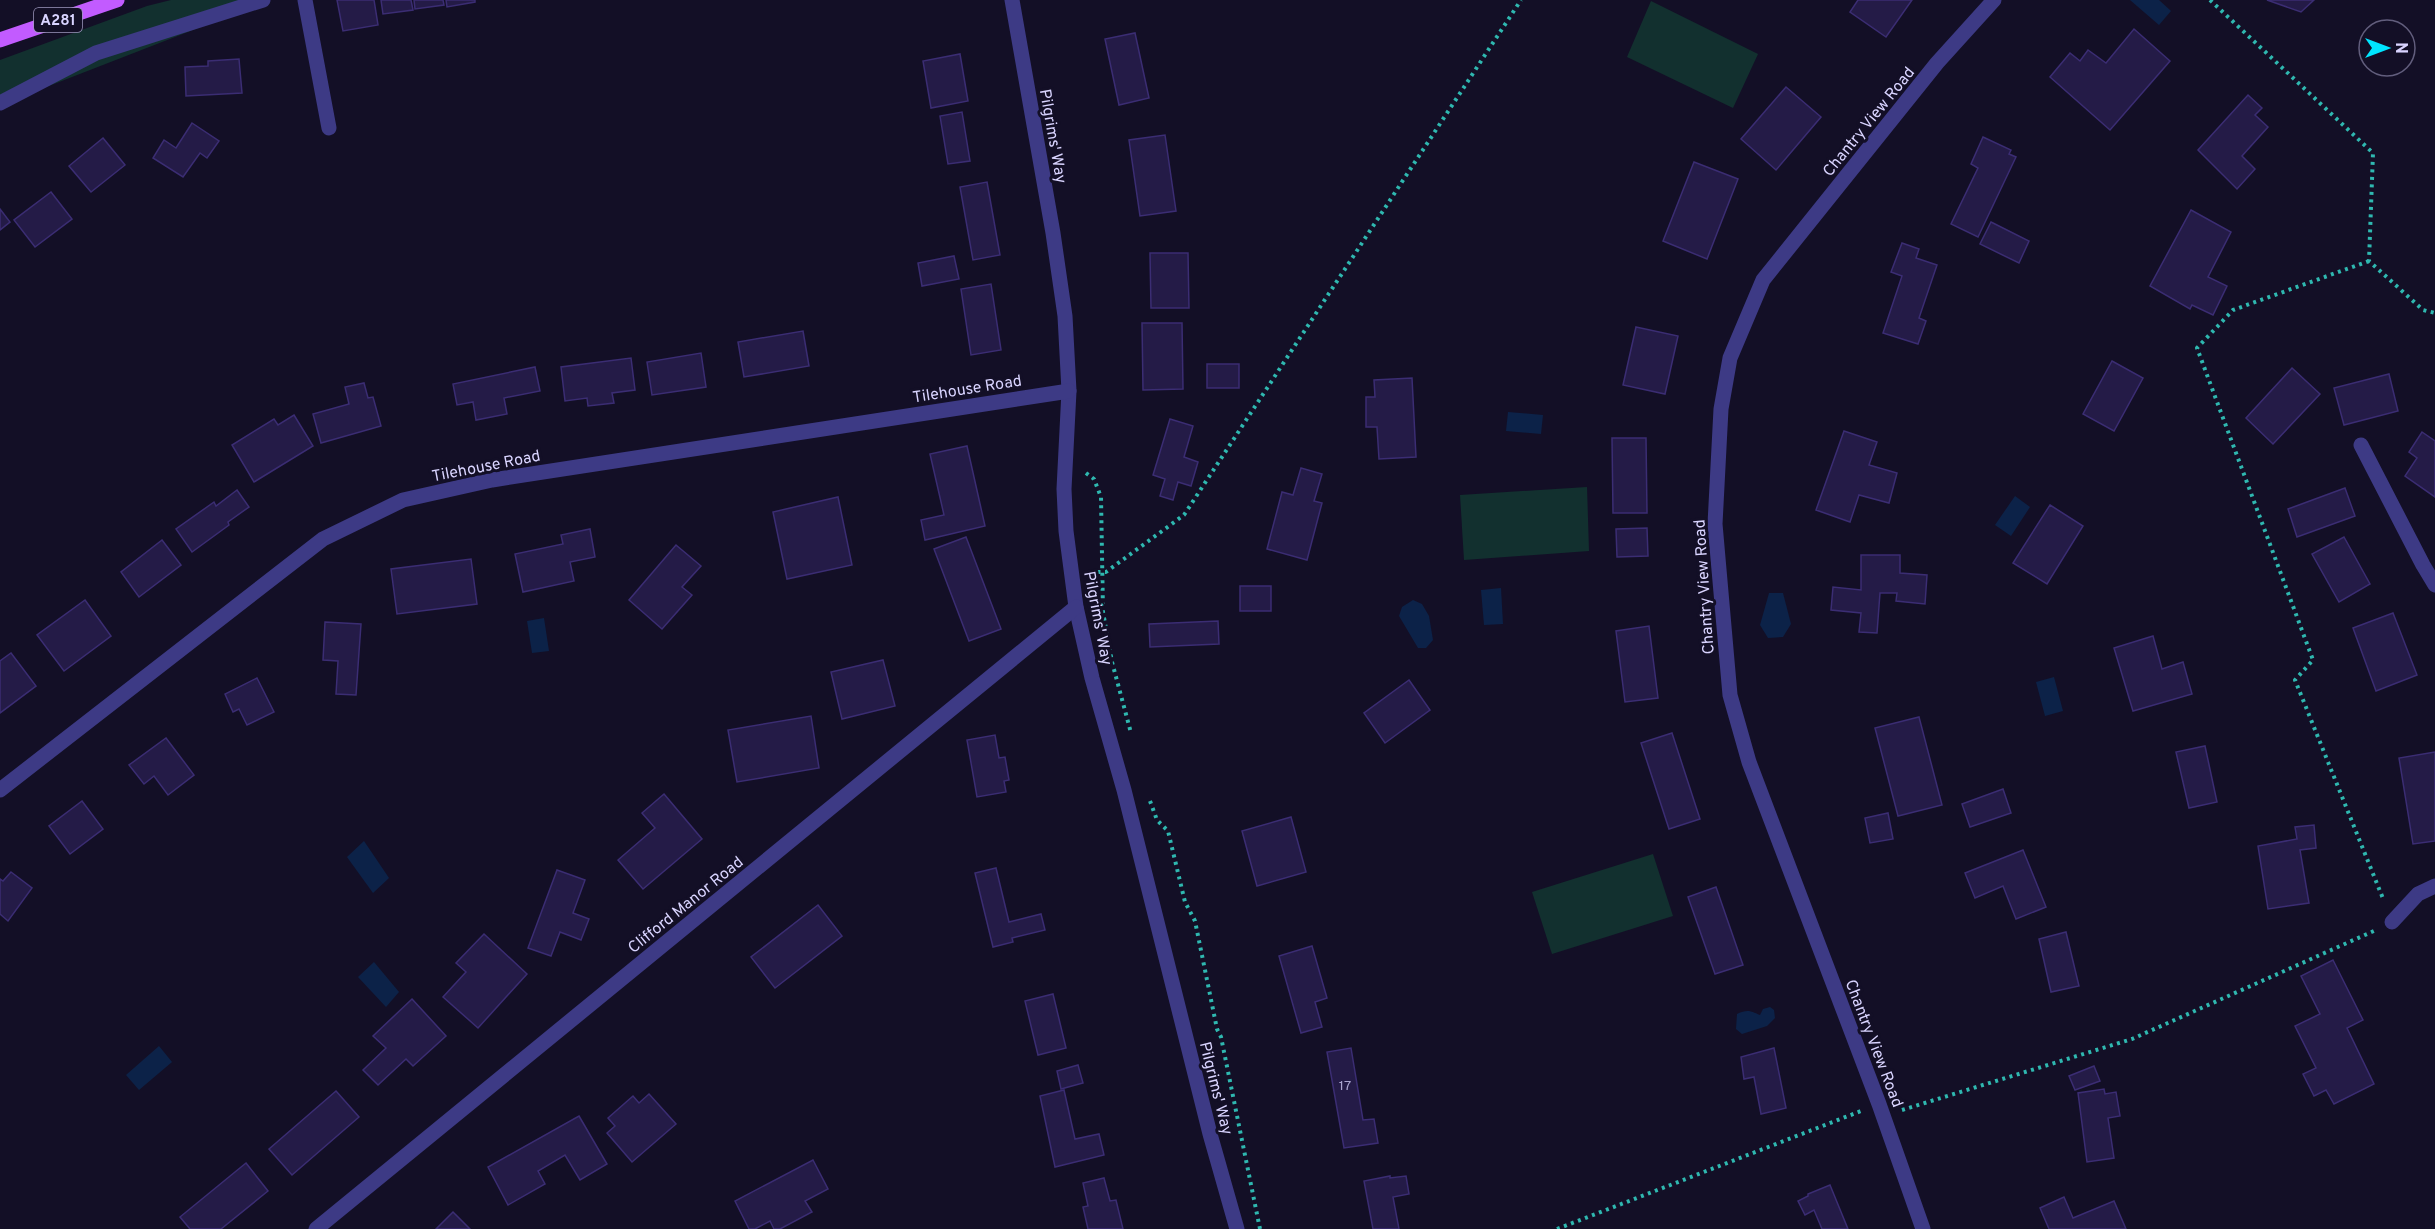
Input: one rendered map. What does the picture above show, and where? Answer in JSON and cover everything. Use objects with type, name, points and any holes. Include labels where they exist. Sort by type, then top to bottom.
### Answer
[{"type":"main road","name":"A281","points":[[0,40],[117,0]]},
{"type":"street","points":[[0,103],[96,53],[263,0]]},
{"type":"street","points":[[305,0],[329,128]]},
{"type":"street","name":"Pilgrims' Way","points":[[1012,0],[1053,233],[1065,316],[1069,390],[1064,489],[1076,607],[1092,678],[1124,790],[1210,1134],[1237,1229]]},
{"type":"street","name":"Chantry View Road","points":[[1923,1229],[1879,1104],[1749,762],[1730,696],[1715,524],[1721,409],[1730,358],[1763,280],[1937,63],[1994,0]]},
{"type":"street","name":"Tilehouse Road","points":[[0,790],[323,539],[403,500],[492,480],[1069,390]]},
{"type":"street","points":[[2361,445],[2422,565],[2435,585]]},
{"type":"street","name":"Clifford Manor Road","points":[[316,1229],[1076,607]]},
{"type":"street","points":[[2392,922],[2418,894],[2435,886]]},
{"type":"path","points":[[1071,573],[1106,572],[1184,515],[1521,0]]},
{"type":"path","points":[[2210,0],[2373,153],[2369,261],[2423,310],[2435,313]]},
{"type":"path","points":[[1557,1229],[1879,1104],[1898,1111],[2132,1039],[2392,922],[2295,680],[2313,660],[2197,348],[2234,310],[2369,261]]},
{"type":"path","points":[[1081,469],[1094,479],[1101,497],[1103,612],[1133,739]]},
{"type":"path","points":[[1147,794],[1156,820],[1168,831],[1185,902],[1195,921],[1217,1029],[1224,1048],[1260,1229]]},
{"type":"green space","points":[[171,0],[270,0],[0,105],[0,60],[147,6]]},
{"type":"green space","points":[[1651,1],[1758,54],[1733,108],[1627,57]]},
{"type":"green space","points":[[1587,487],[1589,551],[1464,560],[1460,495]]},
{"type":"green space","points":[[1653,854],[1673,916],[1552,954],[1532,892]]},
{"type":"water","points":[[2130,0],[2159,0],[2171,11],[2159,25]]},
{"type":"water","points":[[1508,412],[1543,415],[1541,434],[1506,431]]},
{"type":"water","points":[[2015,496],[2030,507],[2011,536],[1995,525]]},
{"type":"water","points":[[1501,588],[1503,624],[1484,625],[1481,590]]},
{"type":"water","points":[[1769,593],[1783,593],[1791,624],[1783,637],[1768,638],[1760,625]]},
{"type":"water","points":[[1413,600],[1422,604],[1429,616],[1433,640],[1426,648],[1418,648],[1399,616],[1402,607]]},
{"type":"water","points":[[544,618],[549,651],[532,653],[527,621]]},
{"type":"water","points":[[2054,677],[2063,711],[2045,716],[2036,682]]},
{"type":"water","points":[[364,841],[389,878],[373,893],[347,857]]},
{"type":"water","points":[[374,962],[399,992],[386,1007],[358,977]]},
{"type":"water","points":[[1770,1007],[1774,1010],[1775,1018],[1767,1026],[1742,1034],[1736,1029],[1737,1014],[1749,1011],[1760,1015],[1763,1009]]},
{"type":"water","points":[[159,1046],[172,1062],[139,1090],[126,1075]]},
{"type":"building","points":[[337,0],[374,0],[378,25],[343,31]]},
{"type":"building","points":[[381,0],[411,0],[413,10],[383,14]]},
{"type":"building","points":[[414,0],[443,0],[444,5],[415,9]]},
{"type":"building","points":[[446,0],[475,0],[475,2],[447,7]]},
{"type":"building","points":[[1858,0],[1912,0],[1886,37],[1850,12]]},
{"type":"building","points":[[2267,0],[2314,0],[2301,12]]},
{"type":"building","points":[[2134,29],[2170,61],[2110,130],[2050,77],[2070,53],[2080,61],[2088,50],[2106,63]]},
{"type":"building","points":[[1135,33],[1149,98],[1119,105],[1105,39]]},
{"type":"building","points":[[960,54],[968,101],[931,108],[923,61]]},
{"type":"building","points":[[239,59],[242,93],[186,96],[185,67],[208,66],[208,61]]},
{"type":"building","points":[[1786,87],[1821,117],[1776,170],[1741,139]]},
{"type":"building","points":[[2248,95],[2262,108],[2255,115],[2268,127],[2242,156],[2255,169],[2237,189],[2198,150]]},
{"type":"building","points":[[962,112],[970,161],[948,164],[940,116]]},
{"type":"building","points":[[192,123],[219,141],[207,158],[200,153],[183,177],[153,158],[164,140],[176,148]]},
{"type":"building","points":[[1165,135],[1176,211],[1140,216],[1129,140]]},
{"type":"building","points":[[1983,137],[2011,150],[2009,154],[2016,157],[1978,237],[1951,224],[1978,168],[1971,164]]},
{"type":"building","points":[[103,138],[125,165],[91,192],[69,166]]},
{"type":"building","points":[[1694,162],[1738,179],[1707,259],[1663,241]]},
{"type":"building","points":[[987,182],[1000,255],[973,260],[960,187]]},
{"type":"building","points":[[51,192],[72,219],[35,247],[14,220]]},
{"type":"building","points":[[0,209],[10,222],[0,230]]},
{"type":"building","points":[[2191,210],[2231,232],[2208,277],[2227,286],[2213,315],[2192,305],[2190,309],[2150,286]]},
{"type":"building","points":[[1991,222],[2029,241],[2019,263],[1980,244]]},
{"type":"building","points":[[1902,243],[1919,249],[1916,258],[1937,265],[1919,318],[1926,321],[1918,344],[1883,333],[1902,276],[1891,272]]},
{"type":"building","points":[[1150,253],[1188,253],[1189,308],[1151,308]]},
{"type":"building","points":[[954,256],[959,279],[922,286],[918,263]]},
{"type":"building","points":[[991,284],[1001,350],[971,355],[961,289]]},
{"type":"building","points":[[1142,323],[1182,323],[1183,389],[1143,390]]},
{"type":"building","points":[[1636,327],[1678,336],[1665,394],[1623,385]]},
{"type":"building","points":[[803,331],[809,366],[744,377],[738,342]]},
{"type":"building","points":[[701,353],[706,387],[652,395],[647,362]]},
{"type":"building","points":[[631,358],[635,390],[612,393],[614,403],[588,406],[587,398],[565,401],[561,367]]},
{"type":"building","points":[[2112,361],[2143,378],[2114,431],[2083,414]]},
{"type":"building","points":[[1207,364],[1239,364],[1239,388],[1207,388]]},
{"type":"building","points":[[535,367],[540,391],[504,398],[507,414],[476,420],[473,402],[457,405],[453,384]]},
{"type":"building","points":[[2292,368],[2320,394],[2273,444],[2246,418]]},
{"type":"building","points":[[2389,374],[2398,411],[2344,425],[2334,388]]},
{"type":"building","points":[[1412,378],[1416,457],[1379,459],[1377,427],[1366,427],[1366,397],[1375,397],[1374,380]]},
{"type":"building","points":[[364,383],[368,398],[373,397],[381,426],[321,443],[313,414],[349,404],[345,387]]},
{"type":"building","points":[[294,415],[313,446],[254,482],[232,445],[274,419],[278,425]]},
{"type":"building","points":[[1170,419],[1193,426],[1184,457],[1198,462],[1191,486],[1178,482],[1173,500],[1160,496],[1165,479],[1153,475]]},
{"type":"building","points":[[1844,431],[1877,442],[1869,465],[1897,473],[1889,503],[1859,495],[1850,522],[1816,510]]},
{"type":"building","points":[[2422,432],[2435,441],[2435,497],[2405,476],[2417,458],[2409,452]]},
{"type":"building","points":[[1612,438],[1646,438],[1647,513],[1613,513]]},
{"type":"building","points":[[967,446],[985,526],[925,540],[921,520],[944,515],[930,454]]},
{"type":"building","points":[[1301,468],[1322,474],[1314,501],[1322,503],[1307,560],[1267,549],[1282,492],[1293,495]]},
{"type":"building","points":[[2345,488],[2355,516],[2297,537],[2288,509]]},
{"type":"building","points":[[237,490],[249,507],[192,552],[176,529],[214,502],[216,506]]},
{"type":"building","points":[[838,497],[852,565],[787,579],[773,512]]},
{"type":"building","points":[[2050,505],[2083,526],[2047,584],[2013,563]]},
{"type":"building","points":[[1647,528],[1648,556],[1617,557],[1616,529]]},
{"type":"building","points":[[590,529],[595,557],[570,562],[574,581],[523,592],[515,554],[563,544],[561,535]]},
{"type":"building","points":[[966,537],[1001,629],[969,641],[934,549]]},
{"type":"building","points":[[2344,537],[2370,584],[2339,602],[2312,554]]},
{"type":"building","points":[[162,540],[181,565],[139,597],[121,572]]},
{"type":"building","points":[[676,545],[701,566],[682,587],[692,595],[662,629],[629,600]]},
{"type":"building","points":[[1861,555],[1900,555],[1900,573],[1927,575],[1925,604],[1896,601],[1897,593],[1880,593],[1877,633],[1859,632],[1861,613],[1831,610],[1833,587],[1861,590]]},
{"type":"building","points":[[471,559],[477,604],[397,614],[391,569]]},
{"type":"building","points":[[1240,586],[1271,586],[1271,611],[1240,611]]},
{"type":"building","points":[[85,600],[111,636],[64,671],[37,635]]},
{"type":"building","points":[[2393,613],[2417,675],[2376,691],[2353,628]]},
{"type":"building","points":[[1218,621],[1219,644],[1150,647],[1149,624]]},
{"type":"building","points":[[325,622],[361,624],[356,695],[336,694],[338,661],[323,660]]},
{"type":"building","points":[[1649,626],[1658,698],[1625,702],[1616,631]]},
{"type":"building","points":[[2153,636],[2162,669],[2183,662],[2192,694],[2133,711],[2114,648]]},
{"type":"building","points":[[11,653],[36,686],[0,713],[0,661]]},
{"type":"building","points":[[883,660],[895,706],[842,719],[831,672]]},
{"type":"building","points":[[257,678],[274,712],[247,725],[239,709],[233,712],[225,694]]},
{"type":"building","points":[[1409,680],[1430,710],[1385,743],[1364,713]]},
{"type":"building","points":[[811,716],[819,768],[737,782],[728,730]]},
{"type":"building","points":[[1919,717],[1942,805],[1898,816],[1875,728]]},
{"type":"building","points":[[1672,733],[1700,819],[1669,829],[1641,743]]},
{"type":"building","points":[[995,735],[999,758],[1005,757],[1009,780],[1004,781],[1006,792],[977,797],[967,740]]},
{"type":"building","points":[[166,738],[194,775],[168,795],[154,776],[144,784],[129,765]]},
{"type":"building","points":[[2205,746],[2217,802],[2189,808],[2176,752]]},
{"type":"building","points":[[2435,752],[2435,841],[2413,844],[2399,758]]},
{"type":"building","points":[[2003,789],[2011,813],[1970,827],[1962,804]]},
{"type":"building","points":[[664,794],[702,839],[643,889],[618,860],[655,828],[642,813]]},
{"type":"building","points":[[82,801],[103,829],[70,854],[49,826]]},
{"type":"building","points":[[1888,813],[1893,839],[1870,843],[1865,818]]},
{"type":"building","points":[[1291,817],[1306,872],[1257,886],[1242,831]]},
{"type":"building","points":[[2314,825],[2316,848],[2300,850],[2309,903],[2268,909],[2258,846],[2297,839],[2295,827]]},
{"type":"building","points":[[2023,850],[2046,907],[2016,919],[2003,886],[1975,898],[1965,873]]},
{"type":"building","points":[[996,868],[1009,922],[1041,914],[1045,930],[1012,938],[1013,942],[993,947],[975,873]]},
{"type":"building","points":[[557,870],[585,880],[573,913],[589,919],[581,940],[560,932],[551,956],[528,948]]},
{"type":"building","points":[[11,872],[32,888],[8,921],[0,914],[0,879],[3,881]]},
{"type":"building","points":[[1716,887],[1743,965],[1715,974],[1688,897]]},
{"type":"building","points":[[818,905],[842,936],[775,988],[751,957]]},
{"type":"building","points":[[2066,932],[2079,986],[2051,992],[2039,939]]},
{"type":"building","points":[[484,934],[527,974],[478,1028],[443,997],[466,972],[456,963]]},
{"type":"building","points":[[1312,946],[1327,998],[1315,1002],[1322,1027],[1301,1033],[1279,956]]},
{"type":"building","points":[[2333,960],[2363,1020],[2347,1028],[2374,1084],[2334,1104],[2326,1090],[2314,1096],[2303,1074],[2316,1068],[2295,1026],[2320,1014],[2301,976]]},
{"type":"building","points":[[1053,994],[1066,1048],[1038,1055],[1025,1001]]},
{"type":"building","points":[[412,999],[446,1036],[413,1066],[406,1059],[378,1085],[363,1070],[386,1048],[373,1036]]},
{"type":"building","points":[[1351,1048],[1363,1120],[1374,1119],[1378,1143],[1344,1148],[1327,1052]]},
{"type":"building","points":[[1774,1048],[1786,1108],[1761,1114],[1754,1077],[1744,1079],[1741,1057]]},
{"type":"building","points":[[1078,1065],[1083,1083],[1061,1089],[1057,1071]]},
{"type":"building","points":[[2094,1066],[2100,1081],[2075,1090],[2069,1076]]},
{"type":"building","points":[[2104,1089],[2105,1094],[2116,1092],[2120,1116],[2108,1118],[2114,1158],[2087,1162],[2078,1093]]},
{"type":"building","points":[[1064,1090],[1075,1139],[1099,1134],[1104,1155],[1055,1167],[1040,1096]]},
{"type":"building","points":[[336,1091],[359,1117],[292,1175],[269,1149]]},
{"type":"building","points":[[649,1094],[676,1124],[632,1162],[607,1133],[615,1126],[608,1118],[633,1096],[639,1103]]},
{"type":"building","points":[[579,1116],[607,1164],[580,1180],[565,1155],[538,1171],[545,1184],[508,1205],[488,1167]]},
{"type":"building","points":[[813,1160],[828,1189],[805,1201],[812,1212],[780,1229],[774,1229],[770,1221],[755,1229],[749,1229],[735,1201]]},
{"type":"building","points":[[246,1163],[268,1191],[221,1229],[190,1229],[180,1217]]},
{"type":"building","points":[[1390,1176],[1390,1178],[1406,1176],[1409,1194],[1393,1197],[1399,1229],[1373,1229],[1364,1181]]},
{"type":"building","points":[[1104,1178],[1110,1201],[1116,1200],[1123,1229],[1088,1229],[1083,1207],[1088,1206],[1083,1183]]},
{"type":"building","points":[[1830,1185],[1848,1229],[1822,1229],[1814,1210],[1805,1215],[1798,1201]]},
{"type":"building","points":[[2064,1197],[2073,1218],[2114,1201],[2126,1229],[2049,1229],[2040,1208]]},
{"type":"building","points":[[453,1212],[470,1229],[436,1229]]}]
